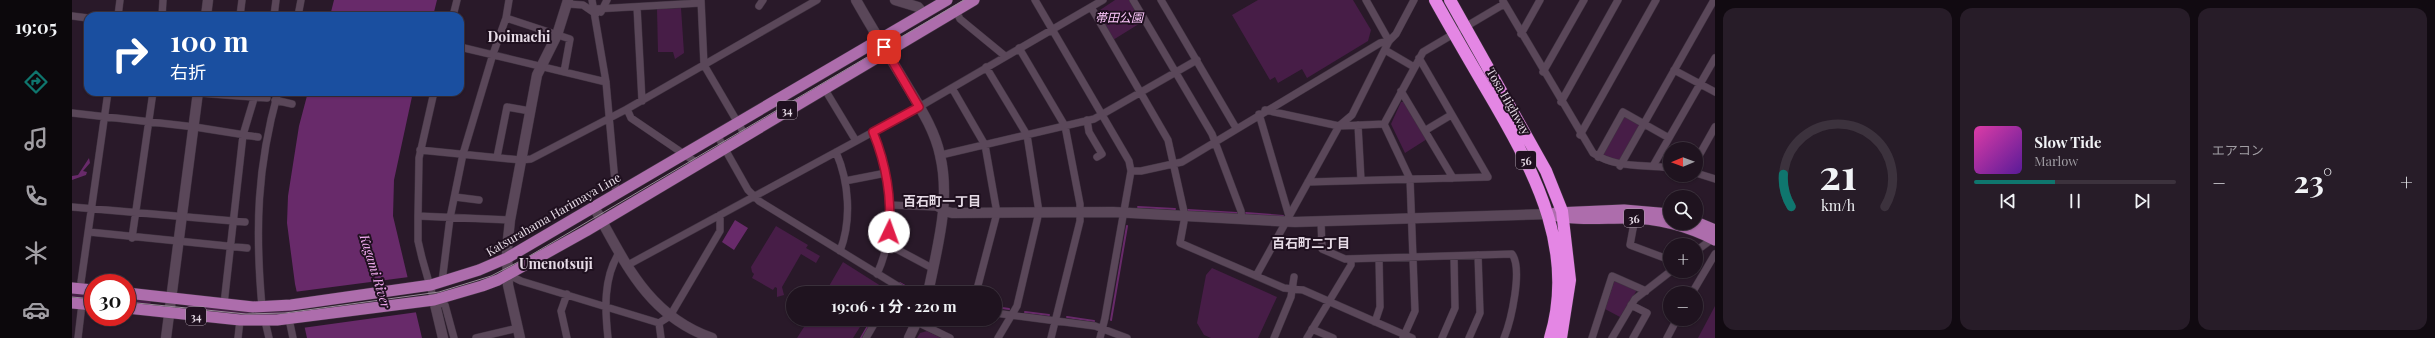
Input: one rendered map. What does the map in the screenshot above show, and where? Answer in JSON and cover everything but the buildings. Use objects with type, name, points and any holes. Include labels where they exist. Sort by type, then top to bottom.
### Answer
[{"type":"highway","name":"Tosa Highway","points":[[1435,0],[1530,167],[1549,214],[1555,237],[1559,280],[1558,300],[1550,338]]},
{"type":"highway","name":"Tosa Highway","points":[[1450,0],[1546,171],[1562,214],[1570,280],[1561,338]]},
{"type":"main road","name":"Katsurahama Harimaya Line","points":[[136,294],[262,307],[290,305],[431,284],[479,270],[507,258],[947,0]]},
{"type":"main road","name":"34","points":[[136,309],[240,320],[265,321],[291,319],[429,300],[482,286],[602,222],[697,163],[974,0]]},
{"type":"main road","name":"36","points":[[1562,214],[1624,210],[1663,213]]},
{"type":"main road","name":"36","points":[[1549,214],[1635,218],[1684,227],[1714,236]]},
{"type":"main road","points":[[1703,227],[1714,236]]},
{"type":"street","points":[[118,12],[120,0]]},
{"type":"street","points":[[162,12],[163,0]]},
{"type":"street","points":[[206,12],[208,0]]},
{"type":"street","points":[[240,12],[242,0]]},
{"type":"street","points":[[274,12],[276,0]]},
{"type":"street","points":[[299,12],[301,0]]},
{"type":"street","points":[[454,12],[457,0]]},
{"type":"street","points":[[443,338],[429,300],[431,284],[450,218],[463,154],[493,54],[506,18],[509,0]]},
{"type":"street","points":[[583,5],[592,0],[596,15],[606,82],[608,120],[616,193]]},
{"type":"street","points":[[596,15],[603,8],[607,0]]},
{"type":"street","points":[[420,150],[521,160],[531,158],[608,120],[817,0]]},
{"type":"street","points":[[856,0],[919,107],[933,134],[940,155],[944,211],[929,286]]},
{"type":"street","points":[[895,0],[918,7],[924,14]]},
{"type":"street","points":[[1035,0],[1129,161],[1131,171],[1100,338]]},
{"type":"street","points":[[626,266],[919,107],[1103,0]]},
{"type":"street","points":[[1133,0],[1176,72],[1214,141],[1242,211],[1242,220]]},
{"type":"street","points":[[1161,0],[1236,128]]},
{"type":"street","points":[[1366,0],[1389,41]]},
{"type":"street","points":[[1256,276],[1339,126],[1352,115],[1389,41],[1396,34],[1414,0]]},
{"type":"street","points":[[1521,34],[1540,0]]},
{"type":"street","points":[[1543,72],[1584,0]]},
{"type":"street","points":[[1561,102],[1618,0]]},
{"type":"street","points":[[1580,134],[1656,0]]},
{"type":"street","points":[[1620,166],[1714,0]]},
{"type":"street","points":[[476,338],[519,333],[508,285],[507,258],[510,220],[530,111],[540,66],[557,35],[568,2],[583,5],[596,15]]},
{"type":"street","points":[[596,15],[603,8],[701,2],[704,64],[745,135]]},
{"type":"street","points":[[1384,124],[1423,52],[1455,34],[1504,2],[1543,72],[1593,153],[1598,157],[1620,166],[1663,167]]},
{"type":"street","points":[[637,7],[642,101]]},
{"type":"street","points":[[1091,7],[1168,140],[1185,216],[1180,243],[1284,288],[1303,290],[1404,336],[1412,338]]},
{"type":"street","points":[[956,11],[960,19],[1005,56]]},
{"type":"street","points":[[72,16],[84,18]]},
{"type":"street","points":[[506,18],[570,39],[564,72]]},
{"type":"street","points":[[1131,171],[1141,171],[1182,162],[1258,114],[1380,43],[1389,41]]},
{"type":"street","points":[[464,48],[606,82]]},
{"type":"street","points":[[1019,48],[1065,126],[1080,212],[1051,338]]},
{"type":"street","points":[[1385,50],[1414,67]]},
{"type":"street","points":[[1308,182],[1488,177],[1419,58]]},
{"type":"street","points":[[1653,166],[1715,58]]},
{"type":"street","points":[[940,155],[1065,126],[1102,115],[1197,60]]},
{"type":"street","points":[[986,67],[1026,135],[1039,212],[1013,315],[998,338]]},
{"type":"street","points":[[1674,70],[1715,92]]},
{"type":"street","points":[[824,88],[856,141]]},
{"type":"street","points":[[952,88],[985,145],[997,213],[978,286]]},
{"type":"street","points":[[1401,91],[1426,130],[1453,178]]},
{"type":"street","points":[[76,289],[89,232],[107,96]]},
{"type":"street","points":[[132,238],[153,96]]},
{"type":"street","points":[[166,338],[195,127],[198,96]]},
{"type":"street","points":[[224,304],[232,221],[243,135],[254,96]]},
{"type":"street","points":[[261,96],[267,98]]},
{"type":"street","points":[[262,307],[258,223],[260,177],[276,96]]},
{"type":"street","points":[[431,284],[418,241],[418,216],[420,150],[433,96]]},
{"type":"street","points":[[275,100],[292,104]]},
{"type":"street","points":[[497,157],[506,107],[530,111]]},
{"type":"street","points":[[627,109],[632,118],[697,163]]},
{"type":"street","points":[[1265,110],[1339,126],[1384,124]]},
{"type":"street","points":[[1598,157],[1623,112],[1670,138]]},
{"type":"street","points":[[72,113],[150,121],[258,137]]},
{"type":"street","points":[[1258,114],[1287,219]]},
{"type":"street","points":[[1426,130],[1451,115]]},
{"type":"street","points":[[1087,120],[1089,132],[1102,154],[1097,157]]},
{"type":"street","points":[[1384,124],[1410,179],[1415,311],[1404,336]]},
{"type":"street","points":[[1358,125],[1361,180]]},
{"type":"street","points":[[1703,148],[1715,127]]},
{"type":"street","points":[[873,132],[886,173],[890,205],[887,244],[877,274]]},
{"type":"street","points":[[717,135],[753,197],[896,286]]},
{"type":"street","points":[[836,152],[845,181],[847,226],[840,251]]},
{"type":"street","points":[[845,181],[886,173]]},
{"type":"street","points":[[1703,175],[1714,177]]},
{"type":"street","points":[[455,197],[479,200]]},
{"type":"street","points":[[890,205],[936,207],[944,211],[997,213],[1123,212],[1242,220],[1287,219],[1321,221],[1549,214]]},
{"type":"street","points":[[72,207],[245,222]]},
{"type":"street","points":[[594,207],[618,253],[648,296],[670,316],[712,338]]},
{"type":"street","points":[[507,274],[521,282],[566,294],[659,323],[670,316],[720,231],[720,215]]},
{"type":"street","points":[[418,216],[510,220]]},
{"type":"street","points":[[1635,218],[1630,245],[1663,257]]},
{"type":"street","points":[[1321,221],[1322,249],[1344,259],[1512,254],[1514,257],[1514,302],[1504,338]]},
{"type":"street","points":[[89,232],[132,238],[247,248]]},
{"type":"street","points":[[1703,245],[1714,236]]},
{"type":"street","points":[[887,244],[932,268]]},
{"type":"street","points":[[608,338],[605,306],[611,269],[618,253]]},
{"type":"street","points":[[1696,286],[1715,254]]},
{"type":"street","points":[[1469,338],[1480,313],[1478,255]]},
{"type":"street","points":[[1442,338],[1455,308],[1454,256]]},
{"type":"street","points":[[1375,322],[1380,308],[1379,258]]},
{"type":"street","points":[[1307,338],[1351,265],[1351,259]]},
{"type":"street","points":[[1592,338],[1612,276],[1646,291]]},
{"type":"street","points":[[1274,338],[1293,289],[1294,277]]},
{"type":"street","points":[[1612,338],[1631,305],[1663,277]]},
{"type":"street","points":[[566,294],[561,311],[567,338]]},
{"type":"street","points":[[429,300],[445,305],[454,338]]},
{"type":"street","points":[[78,338],[82,304]]},
{"type":"street","points":[[1631,305],[1647,313],[1633,338]]},
{"type":"street","points":[[1002,314],[1056,320],[1103,328],[1126,338]]},
{"type":"street","points":[[291,319],[293,338]]},
{"type":"street","points":[[238,338],[240,320]]},
{"type":"street","points":[[265,321],[269,338]]},
{"type":"street","points":[[659,323],[661,338]]},
{"type":"street","points":[[866,338],[873,326]]},
{"type":"street","points":[[909,338],[915,326]]},
{"type":"street","points":[[927,326],[950,338]]},
{"type":"street","points":[[1667,338],[1674,326]]},
{"type":"street","points":[[1312,329],[1333,338]]},
{"type":"green space","name":"帯田公園","points":[[1115,0],[1129,0],[1142,22],[1113,40],[1100,16],[1100,10]]},
{"type":"green space","points":[[1258,0],[1353,0],[1371,30],[1368,41],[1307,78],[1302,69],[1278,83],[1275,77],[1270,80],[1232,15]]},
{"type":"green space","points":[[681,8],[684,53],[675,59],[673,52],[658,52],[657,9]]},
{"type":"green space","points":[[1401,102],[1406,102],[1427,139],[1405,153],[1391,124]]},
{"type":"green space","points":[[1624,116],[1641,125],[1620,160],[1604,157],[1603,153]]},
{"type":"green space","points":[[776,226],[808,245],[806,248],[820,256],[816,263],[801,254],[782,287],[784,295],[777,297],[777,288],[775,287],[773,290],[752,278],[754,274],[751,267]]},
{"type":"green space","points":[[843,262],[881,286],[829,286]]},
{"type":"green space","points":[[1212,268],[1277,297],[1258,338],[1211,338],[1204,335],[1197,323],[1206,275]]},
{"type":"green space","points":[[1617,281],[1637,290],[1620,317],[1605,309],[1614,282]]},
{"type":"green space","points":[[72,292],[84,293],[84,299],[72,298]]},
{"type":"green space","points":[[136,299],[151,300],[150,306],[136,304]]},
{"type":"green space","points":[[187,303],[251,309],[250,316],[187,310]]},
{"type":"green space","points":[[1715,306],[1715,338],[1698,338]]},
{"type":"green space","points":[[290,308],[291,314],[256,316],[256,310]]},
{"type":"green space","points":[[805,326],[861,326],[853,338],[797,338]]},
{"type":"green space","points":[[927,331],[941,338],[917,338],[920,333]]},
{"type":"water","points":[[334,0],[437,0],[434,12],[331,12]]},
{"type":"water","name":"Kagami River","points":[[307,96],[412,96],[394,180],[393,216],[422,338],[307,338],[295,284],[287,223],[288,196],[299,126]]},
{"type":"water","points":[[89,158],[90,163],[83,171],[87,172],[86,175],[72,180],[72,176],[78,175]]},
{"type":"water","points":[[735,220],[748,228],[734,250],[722,242]]},
{"type":"pier","points":[[409,277],[418,312],[302,328],[294,292]]},
{"type":"waterway","points":[[1138,207],[1175,209]]},
{"type":"waterway","points":[[1188,210],[1237,213]]},
{"type":"waterway","points":[[1246,213],[1283,216]]},
{"type":"waterway","points":[[1111,320],[1127,226]]},
{"type":"waterway","points":[[900,283],[905,286]]},
{"type":"waterway","points":[[1002,308],[1009,309]]},
{"type":"waterway","points":[[1025,312],[1049,315]]},
{"type":"waterway","points":[[1067,317],[1094,321]]},
{"type":"waterway","points":[[861,338],[868,326]]},
{"type":"tram line","points":[[136,303],[246,314],[285,313],[439,292],[491,276],[526,258],[964,0]]},
{"type":"tram line","points":[[72,297],[84,298]]},
{"type":"district","name":"Doimachi","points":[[519,36]]},
{"type":"district","name":"百石町一丁目","points":[[942,200]]},
{"type":"district","name":"百石町二丁目","points":[[1311,242]]},
{"type":"district","name":"Umenotsuji","points":[[556,263]]},
{"type":"route","points":[[884,47],[919,107],[873,132],[881,153],[889,188],[889,232]]}]
